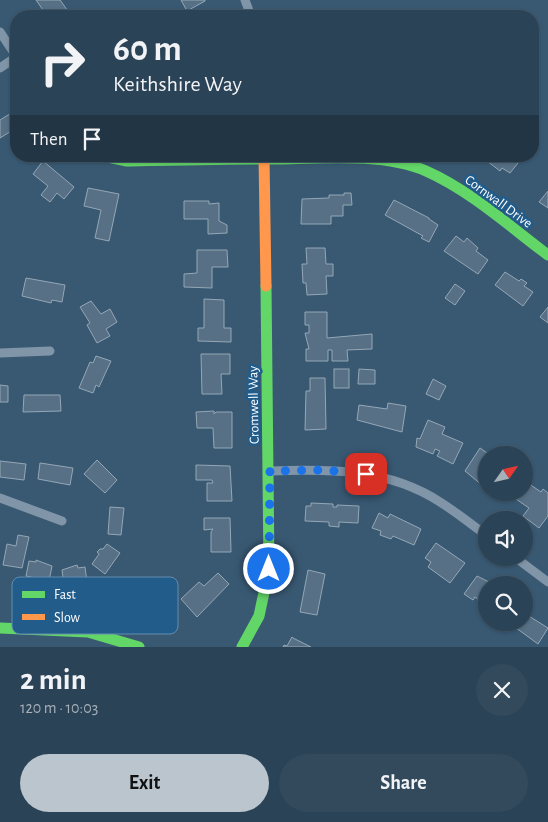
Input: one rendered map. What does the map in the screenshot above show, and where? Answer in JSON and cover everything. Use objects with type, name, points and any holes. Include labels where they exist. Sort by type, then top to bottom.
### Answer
[{"type":"street","points":[[0,32],[10,47]]},
{"type":"street","name":"Cromwell Way","points":[[242,647],[259,616],[268,584],[270,471],[264,162]]},
{"type":"street","name":"Cornwall Drive","points":[[384,162],[425,171],[458,188],[548,255]]},
{"type":"street","points":[[0,353],[50,351]]},
{"type":"street","points":[[270,471],[354,471],[379,476],[400,483],[439,501],[478,529]]},
{"type":"street","points":[[0,498],[62,522]]},
{"type":"street","points":[[527,566],[548,582]]},
{"type":"street","points":[[94,634],[116,638],[139,647]]},
{"type":"building","points":[[36,0],[60,0],[67,10],[43,10]]},
{"type":"building","points":[[181,0],[205,0],[189,10],[186,10]]},
{"type":"building","points":[[10,114],[10,132],[0,138],[0,120]]},
{"type":"building","points":[[44,162],[74,187],[64,199],[57,193],[50,202],[41,195],[48,186],[33,174]]},
{"type":"building","points":[[488,162],[519,162],[510,173],[502,168],[500,171]]},
{"type":"building","points":[[88,188],[119,194],[109,241],[95,238],[101,210],[84,206]]},
{"type":"building","points":[[548,191],[548,208],[539,202]]},
{"type":"building","points":[[344,193],[351,193],[352,205],[343,205],[343,216],[331,216],[331,224],[301,224],[302,199],[329,198],[329,195],[344,195]]},
{"type":"building","points":[[394,200],[429,218],[438,225],[429,242],[421,238],[423,236],[385,215]]},
{"type":"building","points":[[184,201],[209,201],[209,204],[219,203],[219,221],[227,225],[227,233],[208,234],[208,219],[184,219]]},
{"type":"building","points":[[456,236],[464,242],[467,238],[478,248],[476,251],[488,260],[478,274],[444,251]]},
{"type":"building","points":[[306,248],[325,248],[326,264],[333,264],[333,276],[326,276],[327,294],[307,295],[306,283],[303,283],[302,264],[307,264]]},
{"type":"building","points":[[197,250],[227,250],[228,267],[212,267],[212,288],[184,287],[184,274],[197,273]]},
{"type":"building","points":[[505,272],[519,281],[521,279],[527,283],[524,286],[533,292],[523,306],[495,285]]},
{"type":"building","points":[[26,278],[65,285],[62,302],[52,300],[51,303],[22,296]]},
{"type":"building","points":[[455,284],[465,291],[455,305],[445,298]]},
{"type":"building","points":[[204,299],[224,300],[224,328],[231,328],[231,342],[198,341],[198,328],[204,328]]},
{"type":"building","points":[[91,301],[101,314],[110,309],[117,322],[106,329],[110,336],[97,343],[87,325],[90,323],[80,307]]},
{"type":"building","points":[[548,307],[548,323],[540,317]]},
{"type":"building","points":[[305,312],[327,312],[327,338],[372,334],[372,349],[347,350],[348,361],[332,361],[332,350],[328,350],[328,361],[306,361],[306,349],[309,349],[305,333],[309,333],[309,325],[305,325]]},
{"type":"building","points":[[201,354],[230,354],[230,374],[221,374],[222,394],[202,394]]},
{"type":"building","points":[[96,356],[111,361],[99,387],[96,385],[93,393],[79,388],[90,362],[93,363]]},
{"type":"building","points":[[334,369],[349,369],[349,388],[334,388]]},
{"type":"building","points":[[359,369],[375,370],[375,384],[358,384]]},
{"type":"building","points":[[310,378],[325,378],[326,429],[305,430],[306,391],[310,391]]},
{"type":"building","points":[[433,379],[446,386],[439,400],[426,394]]},
{"type":"building","points":[[0,385],[8,386],[8,402],[0,402]]},
{"type":"building","points":[[24,395],[60,395],[61,411],[23,412]]},
{"type":"building","points":[[388,403],[406,406],[402,432],[357,420],[359,405],[387,409]]},
{"type":"building","points":[[214,411],[214,414],[216,412],[232,412],[232,448],[214,448],[213,428],[197,428],[196,412]]},
{"type":"building","points":[[428,420],[445,427],[442,434],[463,443],[453,464],[437,456],[440,451],[435,449],[433,454],[416,447],[417,438],[420,439]]},
{"type":"building","points":[[478,451],[478,482],[465,471]]},
{"type":"building","points":[[97,460],[117,480],[105,493],[84,474]]},
{"type":"building","points":[[0,461],[26,464],[24,480],[0,477]]},
{"type":"building","points":[[40,463],[73,468],[70,485],[38,479]]},
{"type":"building","points":[[196,465],[230,466],[232,501],[207,501],[207,483],[213,483],[212,480],[196,480]]},
{"type":"building","points":[[533,486],[541,492],[543,489],[548,493],[548,516],[539,528],[533,524],[533,511],[527,511],[529,508],[519,501],[533,501]]},
{"type":"building","points":[[311,503],[333,504],[333,507],[337,507],[337,505],[359,506],[358,523],[339,522],[339,527],[329,526],[329,522],[305,521],[306,506],[311,506]]},
{"type":"building","points":[[110,507],[124,508],[121,535],[108,534]]},
{"type":"building","points":[[379,513],[388,518],[390,514],[421,529],[414,545],[393,536],[391,539],[380,535],[381,531],[372,528]]},
{"type":"building","points":[[204,518],[230,518],[231,552],[211,552],[211,532],[213,529],[204,530]]},
{"type":"building","points":[[18,535],[29,537],[22,568],[3,565],[7,544],[16,546]]},
{"type":"building","points":[[436,543],[465,563],[450,583],[428,567],[431,562],[425,558]]},
{"type":"building","points":[[107,544],[120,553],[105,574],[92,564],[99,554],[97,552]]},
{"type":"building","points":[[36,560],[52,566],[50,577],[26,576],[29,561],[36,562]]},
{"type":"building","points":[[77,565],[78,568],[85,567],[86,577],[63,577],[62,570]]},
{"type":"building","points":[[308,570],[325,574],[317,615],[300,612]]},
{"type":"building","points":[[218,573],[229,584],[197,617],[181,599],[199,582],[204,586]]},
{"type":"building","points":[[478,576],[478,599],[475,597],[473,600],[464,594]]},
{"type":"building","points":[[533,619],[548,628],[538,644],[520,631],[533,631]]},
{"type":"building","points":[[292,637],[311,647],[283,647],[284,645],[287,646]]},
{"type":"traffic: fast","points":[[396,162],[426,171],[459,188],[548,255]]},
{"type":"traffic: fast","points":[[242,647],[259,616],[269,569],[266,286]]},
{"type":"traffic: fast","points":[[0,628],[12,629]]},
{"type":"traffic: fast","points":[[95,634],[139,647]]},
{"type":"traffic: slow","points":[[264,162],[266,286]]},
{"type":"route","points":[[269,569],[270,471],[324,470],[354,471],[366,474]]}]
